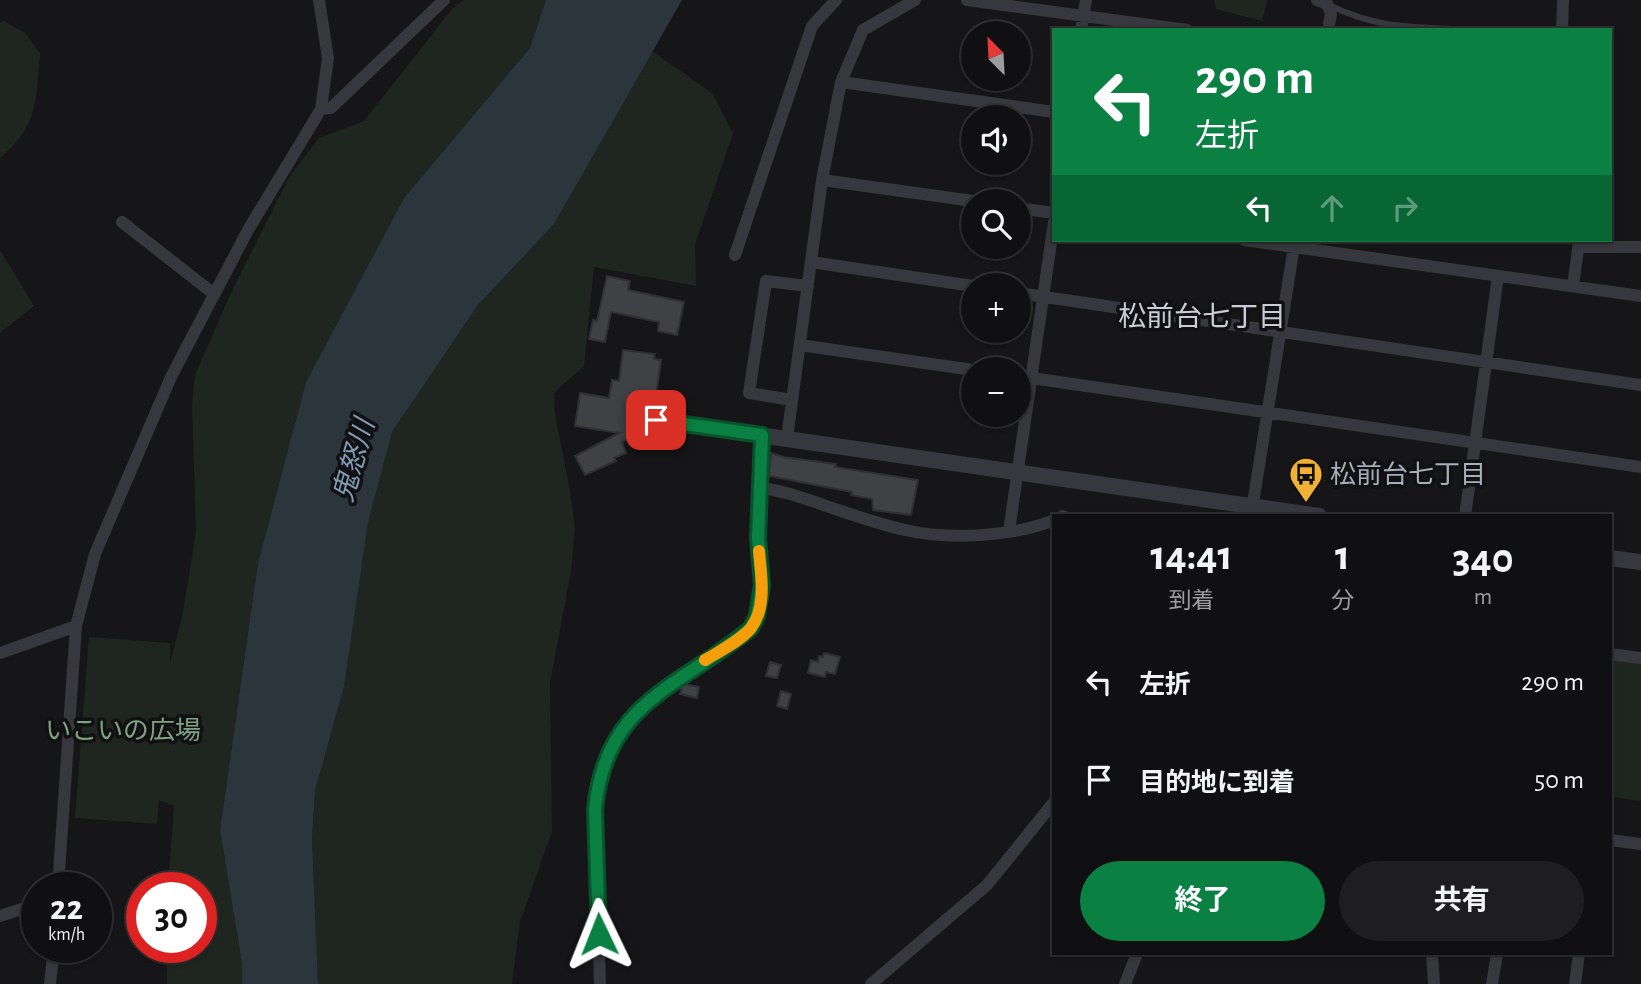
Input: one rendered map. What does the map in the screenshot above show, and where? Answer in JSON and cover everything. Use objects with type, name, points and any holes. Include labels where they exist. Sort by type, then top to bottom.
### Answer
[{"type":"street","points":[[59,872],[76,626],[95,554],[171,377],[282,169],[321,109],[328,58],[319,0]]},
{"type":"street","points":[[321,109],[331,108],[444,0]]},
{"type":"street","points":[[735,255],[812,26],[836,0]]},
{"type":"street","points":[[787,438],[822,180],[841,82],[863,30],[915,0]]},
{"type":"street","points":[[967,0],[1082,23],[1156,28]]},
{"type":"street","points":[[1082,23],[1086,0]]},
{"type":"street","points":[[1562,28],[1563,0]]},
{"type":"street","points":[[1322,2],[1331,14],[1328,28]]},
{"type":"street","points":[[841,82],[1052,112]]},
{"type":"street","points":[[822,180],[961,199]]},
{"type":"street","points":[[1031,210],[1052,213]]},
{"type":"street","points":[[122,222],[214,294]]},
{"type":"street","points":[[1030,357],[1043,297],[1052,236]]},
{"type":"street","points":[[1252,511],[1294,243],[1641,296]]},
{"type":"street","points":[[1573,286],[1578,243],[1641,247]]},
{"type":"street","points":[[811,262],[961,284]]},
{"type":"street","points":[[1465,514],[1498,276]]},
{"type":"street","points":[[792,400],[749,393],[766,281],[808,286]]},
{"type":"street","points":[[1031,295],[1641,385]]},
{"type":"street","points":[[800,345],[961,368]]},
{"type":"street","points":[[1031,378],[1641,467]]},
{"type":"street","points":[[656,420],[1017,472],[1252,511],[1292,514]]},
{"type":"street","points":[[1009,531],[1021,427]]},
{"type":"street","points":[[600,984],[595,809],[597,788],[613,746],[628,719],[649,700],[751,628],[757,616],[762,585],[758,538],[762,435]]},
{"type":"street","points":[[761,488],[790,492],[816,503],[906,531],[959,536],[1031,529],[1052,521]]},
{"type":"street","points":[[1612,558],[1641,562]]},
{"type":"street","points":[[0,653],[76,626]]},
{"type":"street","points":[[1612,654],[1641,658]]},
{"type":"street","points":[[871,984],[987,885],[1052,804]]},
{"type":"street","points":[[1612,840],[1641,844]]},
{"type":"street","points":[[0,916],[21,909]]},
{"type":"street","points":[[1125,984],[1136,955]]},
{"type":"street","points":[[1432,955],[1434,984]]},
{"type":"street","points":[[1492,984],[1497,955]]},
{"type":"street","points":[[1575,984],[1579,955]]},
{"type":"street","points":[[50,984],[52,963]]},
{"type":"lane","points":[[1322,2],[1355,18],[1432,28]]},
{"type":"green space","name":"いこいの広場","points":[[464,0],[546,0],[530,48],[404,198],[306,382],[258,563],[220,830],[242,964],[242,984],[167,984],[167,963],[217,963],[217,872],[169,872],[174,806],[159,800],[157,824],[75,818],[89,637],[170,643],[170,663],[182,618],[196,532],[192,405],[195,375],[230,295],[289,177],[319,138],[364,121],[452,9]]},
{"type":"green space","points":[[1214,0],[1267,0],[1262,21],[1216,9]]},
{"type":"green space","points":[[4,21],[25,33],[40,53],[36,98],[29,122],[13,146],[0,158],[0,23]]},
{"type":"green space","points":[[652,51],[712,93],[733,133],[695,244],[696,286],[594,267],[584,366],[554,393],[555,414],[575,529],[571,571],[550,683],[552,832],[520,921],[512,984],[318,984],[312,839],[315,791],[344,687],[368,523],[392,432],[478,305],[554,224]]},
{"type":"green space","points":[[0,250],[34,306],[0,333]]},
{"type":"green space","points":[[1612,658],[1641,662],[1641,801],[1612,797]]},
{"type":"water","name":"鬼怒川","points":[[546,0],[682,0],[554,224],[478,305],[392,432],[368,523],[344,687],[315,791],[312,839],[318,984],[242,984],[242,964],[220,830],[258,563],[306,382],[404,198],[530,48]]},
{"type":"building","points":[[607,276],[630,281],[628,290],[684,302],[677,335],[658,331],[659,322],[611,312],[605,342],[589,339],[593,320],[597,321]]},
{"type":"building","points":[[623,350],[655,354],[654,359],[661,360],[654,410],[648,413],[646,419],[651,429],[650,437],[638,435],[622,442],[626,453],[614,458],[616,461],[585,475],[575,456],[619,433],[575,426],[580,393],[609,398],[612,380],[619,381]]},
{"type":"building","points":[[771,453],[836,464],[835,467],[918,480],[911,515],[873,510],[872,499],[851,495],[852,492],[769,476]]},
{"type":"building","points":[[824,653],[840,657],[835,674],[826,672],[825,677],[808,673],[811,660],[818,662],[819,656],[823,657]]},
{"type":"building","points":[[770,662],[781,665],[777,678],[766,676]]},
{"type":"building","points":[[683,684],[699,687],[697,698],[680,694]]},
{"type":"building","points":[[781,691],[791,694],[787,709],[777,706]]},
{"type":"slow traffic","points":[[705,660],[751,628],[757,616],[762,585],[759,551]]},
{"type":"place","name":"松前台七丁目","points":[[1306,504]]},
{"type":"district","name":"松前台七丁目","points":[[1202,316]]},
{"type":"route","points":[[599,934],[595,809],[597,788],[613,746],[628,719],[649,700],[751,628],[760,604],[762,585],[758,538],[762,435],[656,420]]}]
